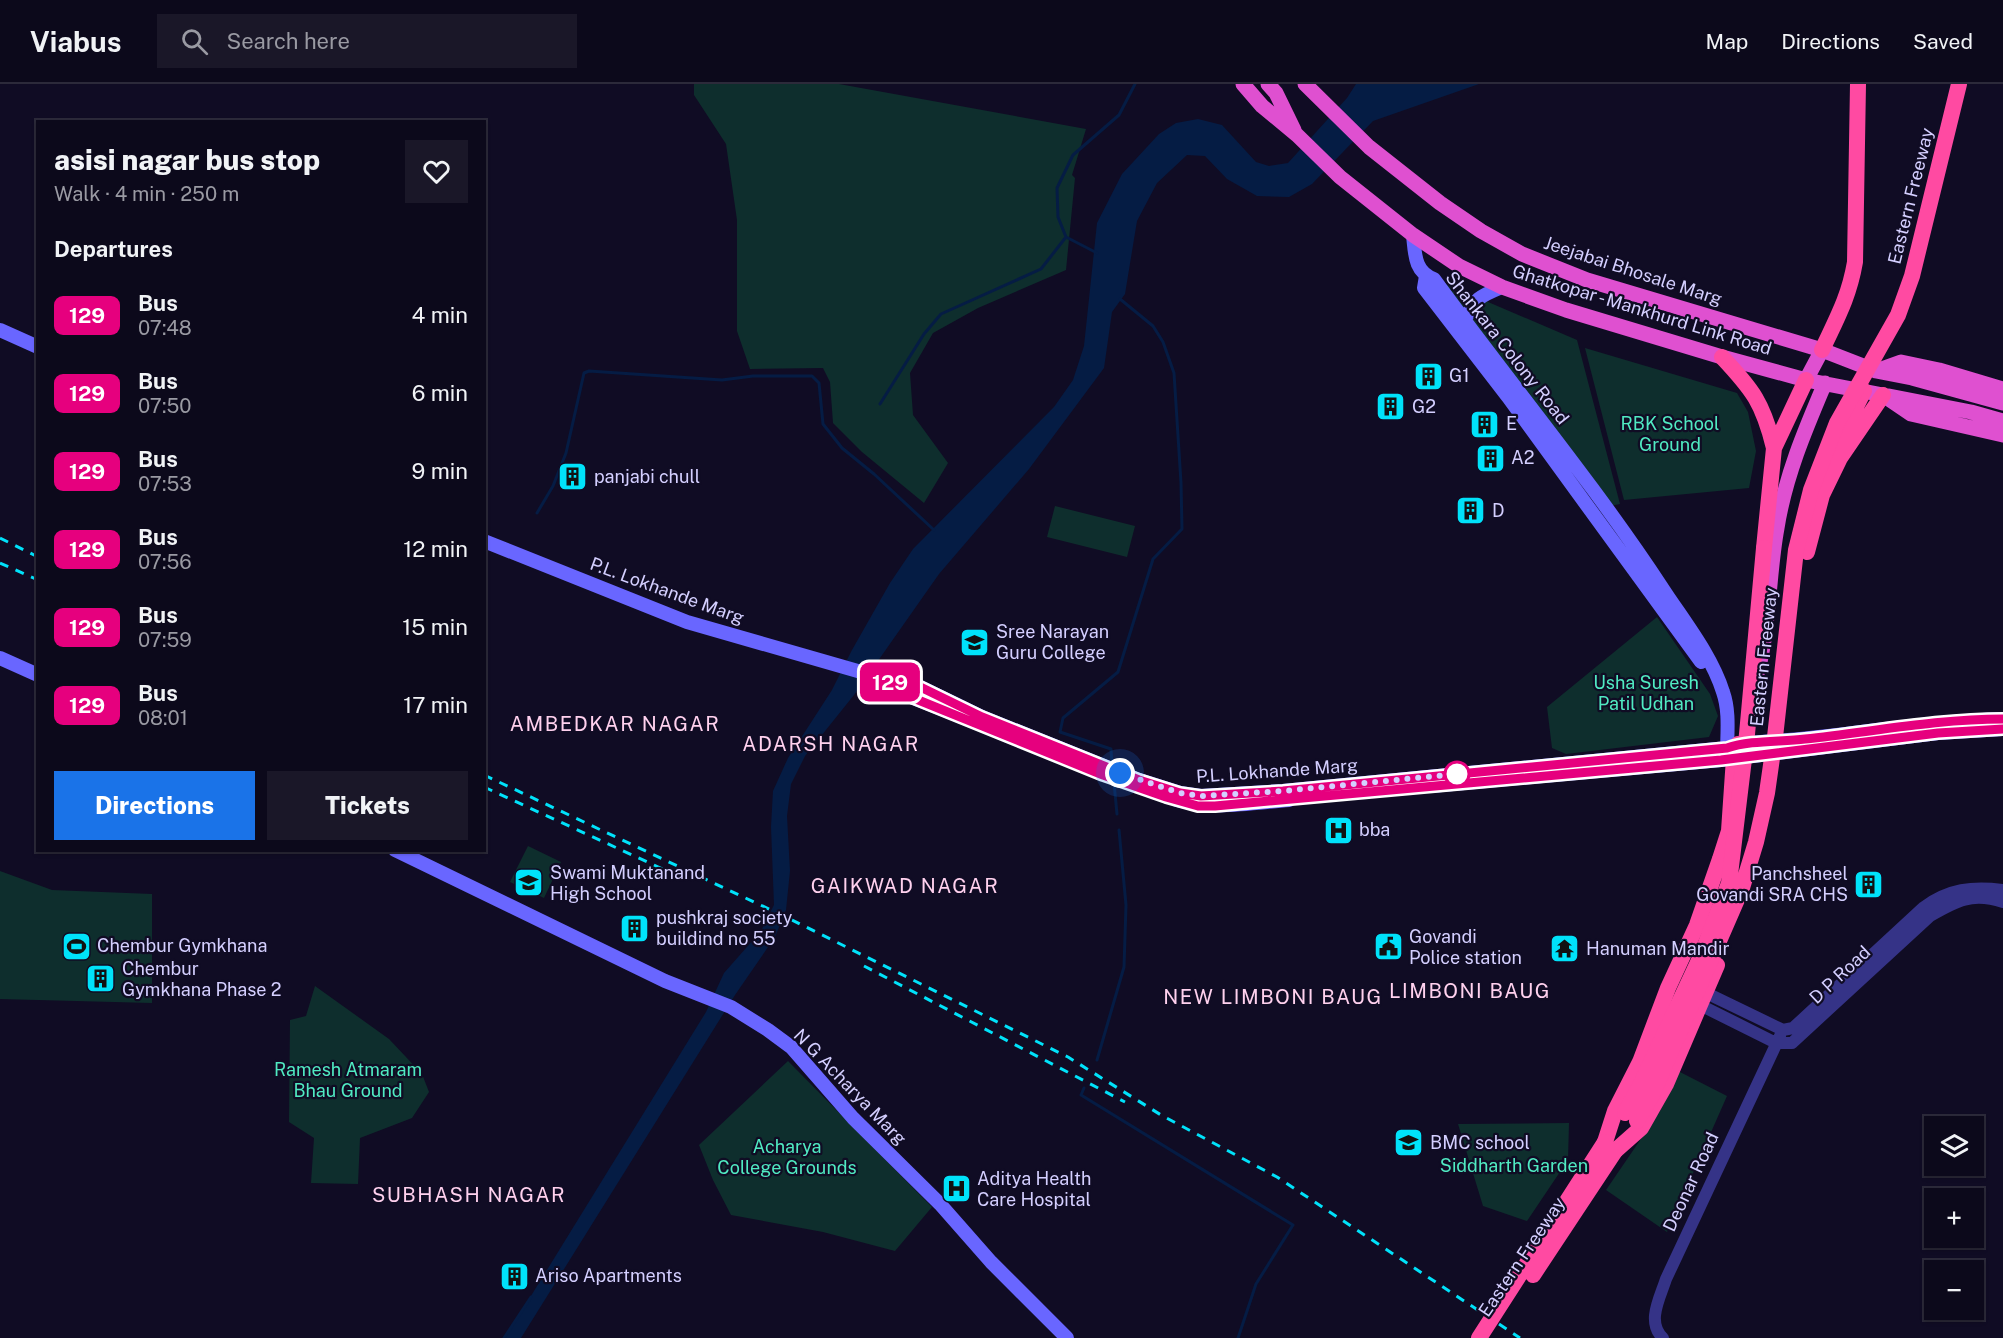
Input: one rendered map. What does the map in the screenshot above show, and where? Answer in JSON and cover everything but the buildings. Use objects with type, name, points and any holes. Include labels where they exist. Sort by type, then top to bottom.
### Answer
[{"type":"highway","points":[[1243,84],[1262,106],[1297,135]]},
{"type":"highway","points":[[1268,84],[1276,93],[1297,135]]},
{"type":"highway","name":"Jeejabai Bhosale Marg","points":[[1305,84],[1369,147],[1440,203],[1481,231],[1522,254],[1587,280],[1822,350],[1876,371],[1912,378],[2003,403]]},
{"type":"highway","points":[[1774,448],[1851,285],[1855,262],[1858,84]]},
{"type":"highway","name":"Eastern Freeway","points":[[1479,1338],[1631,1117],[1656,1086],[1742,888],[1756,842],[1767,793],[1796,550],[1811,490],[1837,423],[1898,315],[1912,276],[1959,84]]},
{"type":"highway","name":"Ghatkopar - Mankhurd Link Road","points":[[1297,135],[1340,177],[1413,235],[1459,266],[1502,287],[1566,310],[1806,380],[1882,395],[1913,407],[1971,412],[2003,421]]},
{"type":"highway","points":[[1722,357],[1748,384],[1756,398],[1767,419],[1774,448]]},
{"type":"highway","points":[[1876,371],[1901,362],[2003,388]]},
{"type":"highway","points":[[1610,1147],[1615,1111],[1640,1062],[1670,984],[1697,925],[1729,831],[1728,753],[1763,652],[1770,571],[1784,490],[1805,430],[1825,383]]},
{"type":"highway","points":[[1610,1147],[1641,1128],[1666,1084],[1753,875],[1773,778],[1799,556],[1808,514],[1814,492],[1864,391]]},
{"type":"highway","points":[[1742,888],[1763,843],[1778,794],[1807,552],[1822,495],[1840,458],[1882,395]]},
{"type":"highway","points":[[1913,407],[2003,435]]},
{"type":"highway","name":"Eastern Freeway","points":[[1631,1117],[1639,1088],[1701,956],[1729,883],[1747,734],[1774,448]]},
{"type":"highway","name":"Eastern Freeway","points":[[1491,1338],[1610,1147]]},
{"type":"main road","points":[[1413,235],[1417,265],[1426,276]]},
{"type":"main road","name":"Shankara Colony Road","points":[[1664,602],[1424,288],[1426,276],[1434,279],[1638,551],[1664,602],[1712,682],[1728,753]]},
{"type":"main road","points":[[1464,321],[1475,300],[1502,287]]},
{"type":"main road","points":[[0,330],[36,346]]},
{"type":"main road","name":"P.L. Lokhande Marg","points":[[486,542],[687,622],[889,680],[901,693],[1055,757],[1140,789],[1198,806],[1322,797],[1777,748],[1939,722],[2001,724]]},
{"type":"main road","points":[[0,658],[36,674]]},
{"type":"main road","name":"N G Acharya Marg","points":[[399,852],[665,981],[731,1007],[768,1030],[791,1047],[853,1118],[940,1204],[992,1262],[1067,1338]]},
{"type":"street","name":"D P Road","points":[[1776,1043],[1792,1043],[1936,898],[1950,892],[1983,887],[2003,890]]},
{"type":"street","name":"D P Road","points":[[1783,1030],[1793,1028],[1930,916],[1956,901],[1987,897],[2003,902]]},
{"type":"street","points":[[1670,984],[1783,1030]]},
{"type":"street","points":[[1703,999],[1776,1043]]},
{"type":"street","name":"Deonar Road","points":[[1663,1338],[1656,1332],[1654,1315],[1666,1279],[1783,1030]]},
{"type":"green space","points":[[694,84],[839,84],[1086,129],[1072,175],[1075,178],[1066,270],[978,308],[933,333],[910,373],[913,415],[948,463],[924,503],[862,452],[833,423],[830,382],[823,368],[750,369],[737,331],[737,220],[726,144],[694,95]]},
{"type":"green space","points":[[1439,281],[1577,340],[1620,504],[1605,507]]},
{"type":"green space","name":"RBK School Ground","points":[[1585,348],[1737,393],[1748,412],[1756,451],[1749,488],[1624,500]]},
{"type":"green space","points":[[1055,506],[1135,526],[1127,557],[1047,537]]},
{"type":"green space","name":"Usha Suresh Patil Udhan","points":[[1657,617],[1710,694],[1718,716],[1709,737],[1566,754],[1552,748],[1547,707]]},
{"type":"green space","points":[[528,846],[561,862],[544,898],[510,882]]},
{"type":"green space","name":"Chembur Gymkhana","points":[[0,871],[52,890],[152,894],[152,1003],[0,999]]},
{"type":"green space","name":"Ramesh Atmaram Bhau Ground","points":[[315,986],[389,1039],[422,1074],[429,1092],[412,1118],[360,1138],[358,1184],[311,1183],[314,1138],[289,1122],[290,1020],[306,1016]]},
{"type":"green space","name":"Acharya College Grounds","points":[[788,1061],[932,1207],[895,1251],[823,1232],[731,1215],[713,1180],[699,1145]]},
{"type":"green space","points":[[1678,1071],[1727,1096],[1667,1232],[1606,1190],[1660,1111]]},
{"type":"green space","name":"Siddharth Garden","points":[[1569,1123],[1568,1160],[1527,1221],[1483,1206],[1458,1124]]},
{"type":"water","points":[[1356,84],[1479,84],[1373,121],[1312,184],[1289,197],[1257,196],[1227,179],[1205,156],[1187,155],[1157,183],[1137,221],[1125,294],[1112,312],[1104,368],[1029,469],[939,574],[854,695],[805,756],[791,784],[787,816],[790,871],[786,910],[775,937],[735,995],[521,1338],[505,1338],[706,1012],[724,973],[761,931],[774,905],[771,827],[773,791],[788,758],[832,690],[890,583],[913,549],[1054,407],[1073,380],[1084,346],[1097,223],[1122,174],[1159,134],[1176,123],[1198,119],[1222,125],[1256,162],[1269,166],[1288,163],[1347,98]]},
{"type":"waterway","points":[[1097,253],[1066,237],[1058,217],[1057,188],[1073,155],[1119,115],[1135,84]]},
{"type":"waterway","points":[[880,404],[924,334],[941,314],[1041,269],[1066,237]]},
{"type":"waterway","points":[[1112,765],[1111,749],[1060,732],[1063,718],[1118,672],[1153,559],[1182,529],[1174,373],[1163,342],[1153,326],[1120,299]]},
{"type":"waterway","points":[[537,513],[553,486],[566,453],[584,373],[589,371],[722,380],[753,376],[812,376],[819,383],[823,424],[842,448],[874,474],[934,530]]},
{"type":"waterway","points":[[1114,783],[1117,814]]},
{"type":"waterway","points":[[1097,1060],[1124,967],[1126,905],[1119,830]]},
{"type":"waterway","points":[[1084,1088],[1081,1095],[1293,1225],[1256,1284],[1238,1338]]},
{"type":"waterway","points":[[504,1338],[531,1297]]},
{"type":"railway","points":[[0,538],[36,556]]},
{"type":"railway","points":[[0,563],[36,579]]},
{"type":"railway","points":[[486,776],[788,918],[1068,1057],[1161,1115],[1277,1177],[1520,1338]]},
{"type":"railway","points":[[486,788],[667,871]]},
{"type":"railway","points":[[864,966],[1125,1102]]},
{"type":"bus line","name":"129","points":[[2003,719],[1939,722],[1778,742],[1738,744],[1727,748],[1426,778],[1201,796],[1180,793],[1101,766],[982,717],[908,681],[889,680],[901,693],[1055,757],[1140,789],[1198,806],[1322,797],[1721,760],[1938,733],[2003,729]]},
{"type":"place","name":"G1","points":[[1428,376]]},
{"type":"place","name":"G2","points":[[1391,407]]},
{"type":"place","name":"E","points":[[1485,424]]},
{"type":"place","name":"A2","points":[[1490,458]]},
{"type":"place","name":"panjabi chull","points":[[573,477]]},
{"type":"place","name":"D","points":[[1471,511]]},
{"type":"place","name":"Sree Narayan Guru College","points":[[975,642]]},
{"type":"place","name":"bba","points":[[1338,830]]},
{"type":"place","name":"Swami Muktanand High School","points":[[529,883]]},
{"type":"place","name":"Panchsheel Govandi SRA CHS","points":[[1869,884]]},
{"type":"place","name":"pushkraj society buildind no 55","points":[[635,928]]},
{"type":"place","name":"Chembur Gymkhana","points":[[76,946]]},
{"type":"place","name":"Govandi Police station","points":[[1388,947]]},
{"type":"place","name":"Hanuman Mandir","points":[[1565,949]]},
{"type":"place","name":"Chembur Gymkhana Phase 2","points":[[101,979]]},
{"type":"place","name":"BMC school","points":[[1409,1143]]},
{"type":"place","name":"Aditya Health Care Hospital","points":[[956,1189]]},
{"type":"place","name":"Ariso Apartments","points":[[514,1276]]},
{"type":"district","name":"AMBEDKAR NAGAR","points":[[615,724]]},
{"type":"district","name":"ADARSH NAGAR","points":[[831,744]]},
{"type":"district","name":"GAIKWAD NAGAR","points":[[905,886]]},
{"type":"district","name":"LIMBONI BAUG","points":[[1470,991]]},
{"type":"district","name":"NEW LIMBONI BAUG","points":[[1273,997]]},
{"type":"district","name":"SUBHASH NAGAR","points":[[469,1195]]},
{"type":"route","points":[[1120,773],[1180,793],[1201,796],[1283,791],[1467,773],[1457,774]]}]
